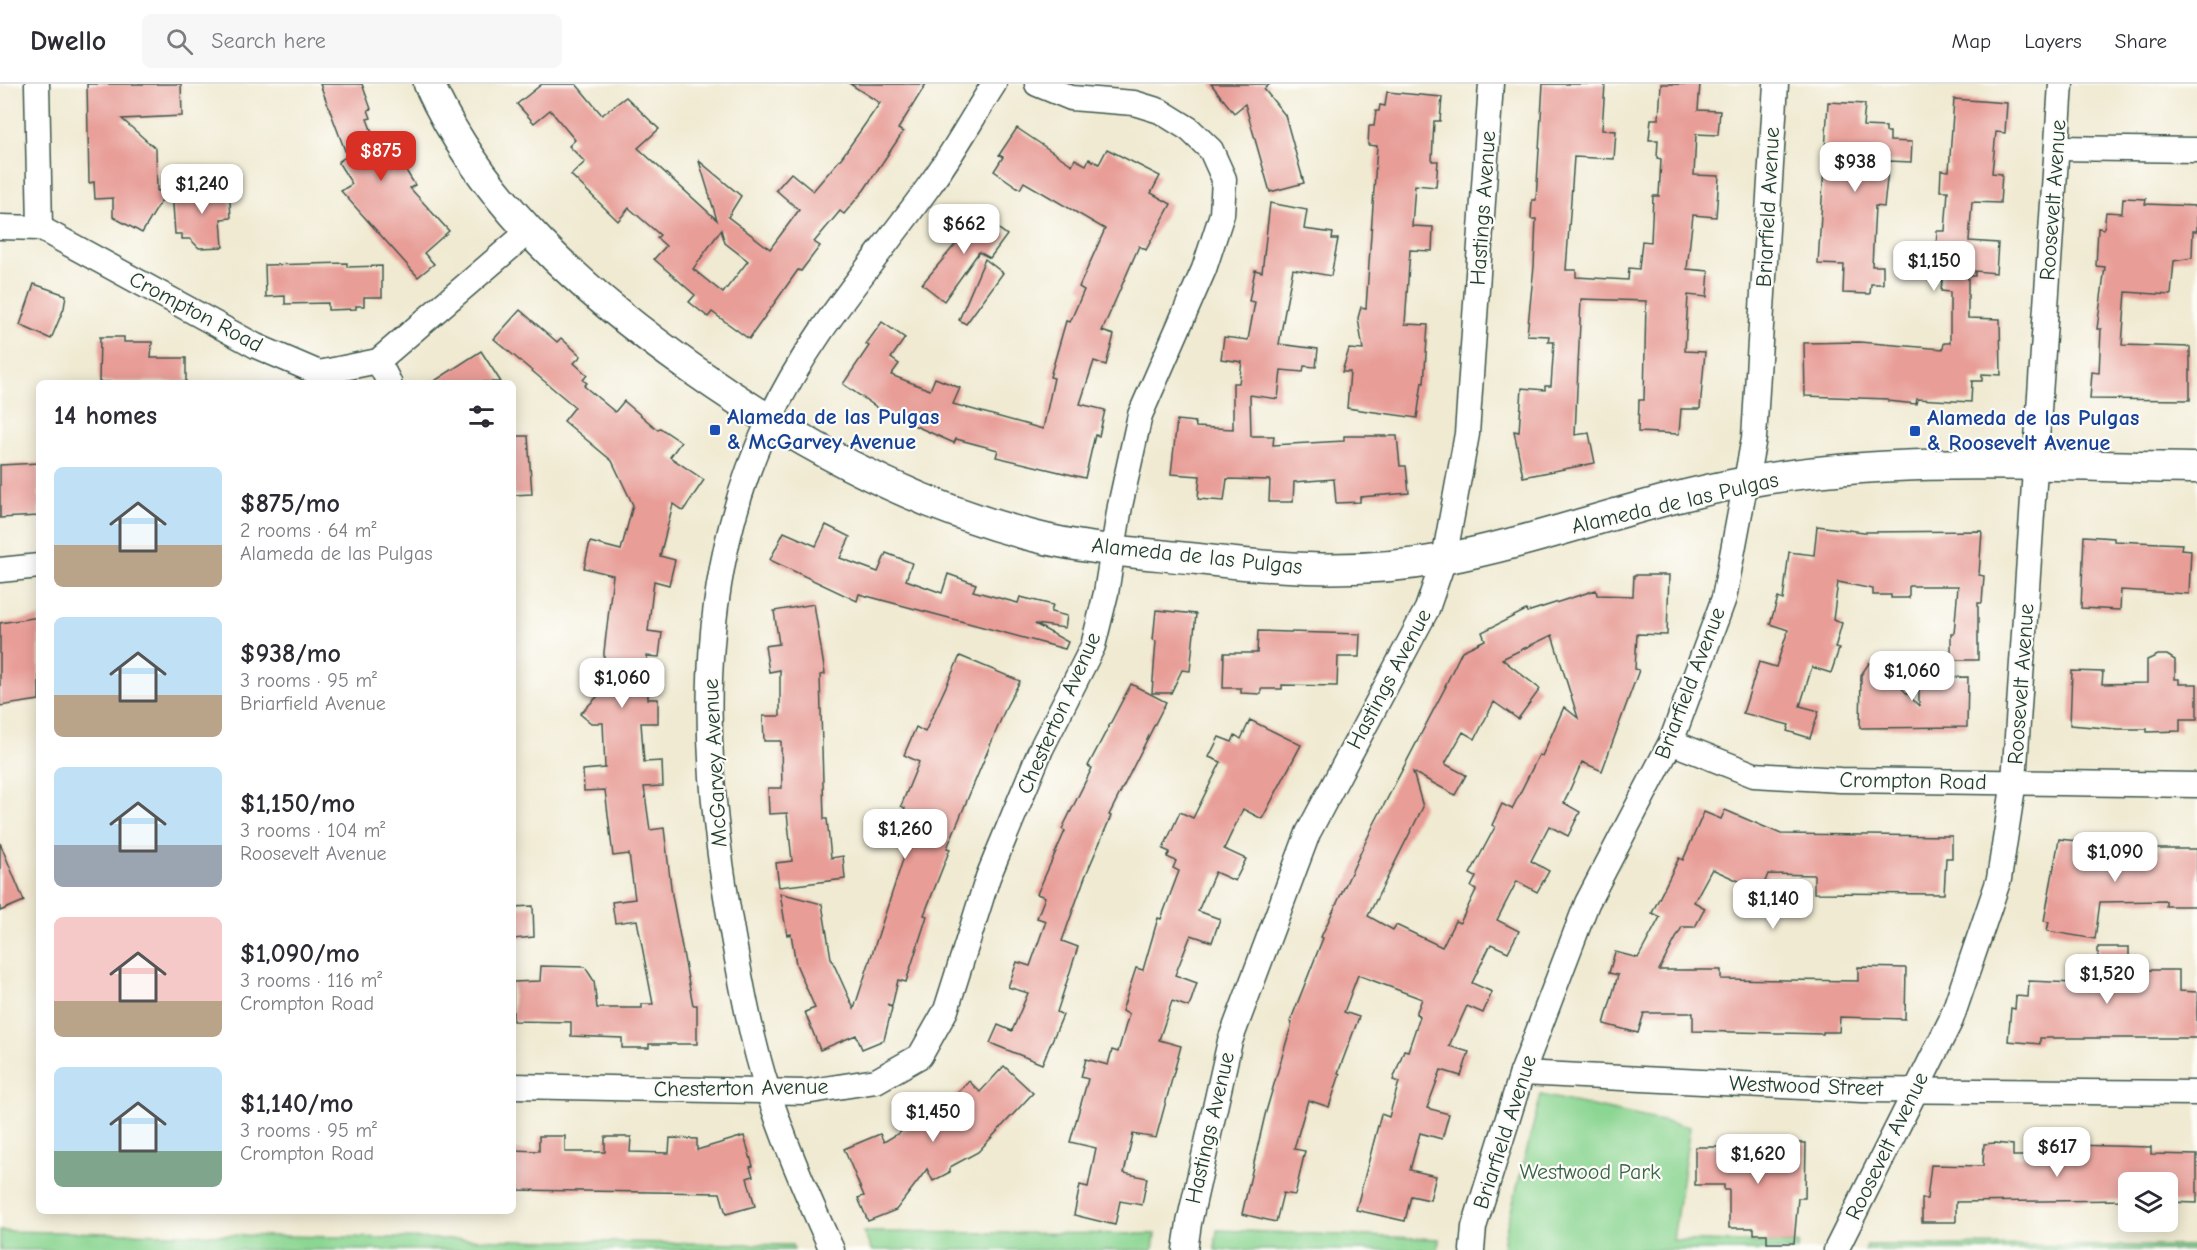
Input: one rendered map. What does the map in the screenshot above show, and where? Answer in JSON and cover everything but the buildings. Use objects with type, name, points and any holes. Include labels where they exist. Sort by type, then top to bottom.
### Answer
[{"type":"main road","name":"Alameda de las Pulgas","points":[[429,84],[439,107],[484,177],[530,231],[598,298],[658,345],[768,422],[899,489],[973,517],[1036,537],[1113,549],[1276,568],[1375,568],[1444,559],[1746,482],[1851,469],[1936,465],[2197,468]]},
{"type":"street","points":[[37,84],[40,228]]},
{"type":"street","name":"McGarvey Avenue","points":[[832,1250],[768,1091],[740,975],[723,885],[712,794],[708,693],[715,601],[729,533],[750,467],[768,422],[793,373],[843,299],[931,184],[994,84]]},
{"type":"street","name":"Chesterton Avenue","points":[[516,1086],[805,1092],[876,1081],[920,1056],[945,1011],[988,877],[1036,760],[1093,645],[1140,416],[1203,269],[1222,214],[1224,179],[1211,150],[1189,129],[1160,111],[1134,103],[1071,98],[1037,84]]},
{"type":"street","name":"Hastings Avenue","points":[[1185,1250],[1189,1222],[1230,1041],[1304,844],[1427,609],[1444,559],[1467,434],[1491,84]]},
{"type":"street","name":"Briarfield Avenue","points":[[1472,1250],[1474,1227],[1522,1073],[1587,903],[1671,742],[1724,598],[1754,438],[1776,84]]},
{"type":"street","name":"Roosevelt Avenue","points":[[1836,1250],[1951,1020],[1999,879],[2014,781],[2061,84]]},
{"type":"street","points":[[2057,148],[2197,150]]},
{"type":"street","name":"Crompton Road","points":[[0,227],[40,228],[256,346],[319,373],[378,362]]},
{"type":"street","points":[[388,380],[378,362],[530,231]]},
{"type":"street","points":[[0,570],[36,566]]},
{"type":"street","name":"Crompton Road","points":[[1671,742],[1754,775],[1840,780],[2197,785]]},
{"type":"street","name":"Westwood Street","points":[[1522,1073],[1850,1089],[2197,1093]]},
{"type":"green space","name":"Westwood Park","points":[[1541,1095],[1690,1127],[1673,1240],[1799,1244],[1797,1250],[1503,1250],[1505,1234]]},
{"type":"green space","points":[[1217,1230],[1439,1239],[1438,1250],[1215,1250]]},
{"type":"green space","points":[[0,1231],[792,1245],[794,1250],[0,1250]]},
{"type":"green space","points":[[863,1232],[1155,1234],[1153,1250],[872,1250]]},
{"type":"green space","points":[[1867,1245],[2197,1246],[2197,1250],[1865,1250]]},
{"type":"place","name":"Alameda de las Pulgas & McGarvey Avenue","points":[[715,430]]},
{"type":"place","name":"Alameda de las Pulgas & Roosevelt Avenue","points":[[1915,431]]}]
